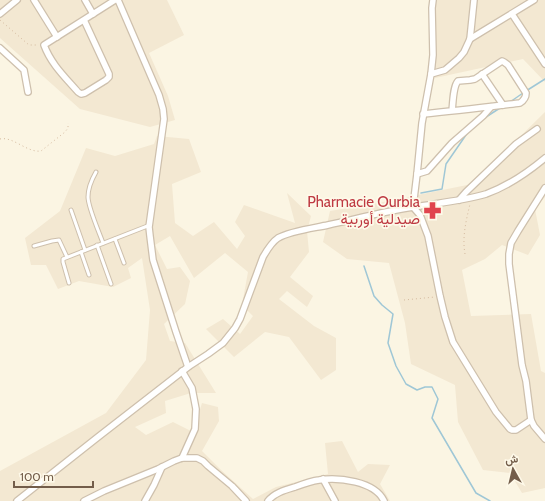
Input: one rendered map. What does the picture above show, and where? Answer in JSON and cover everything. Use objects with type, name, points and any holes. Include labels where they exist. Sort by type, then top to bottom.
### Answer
[{"type":"street","points":[[0,14],[17,0]]},
{"type":"street","points":[[34,0],[57,37]]},
{"type":"street","points":[[85,0],[93,14]]},
{"type":"street","points":[[84,20],[109,78],[81,94],[57,69],[48,56],[44,46],[57,37],[115,0]]},
{"type":"street","points":[[118,0],[159,95],[163,109],[164,119],[150,225],[150,236],[153,260],[188,367]]},
{"type":"street","points":[[433,0],[433,56],[423,114],[413,207],[420,215],[428,236],[440,296],[453,342],[496,412],[512,430],[516,430],[530,420]]},
{"type":"street","points":[[430,74],[445,70],[464,52],[470,39],[474,0]]},
{"type":"street","points":[[470,39],[534,0]]},
{"type":"street","points":[[512,14],[544,61]]},
{"type":"street","points":[[0,48],[24,70],[28,92]]},
{"type":"street","points":[[423,114],[520,104],[524,101],[526,95],[508,65],[502,61],[475,79],[458,81],[454,89],[452,111]]},
{"type":"street","points":[[482,74],[503,106]]},
{"type":"street","points":[[417,174],[427,171],[452,143],[491,108]]},
{"type":"street","points":[[459,200],[516,144],[537,129]]},
{"type":"street","points":[[17,501],[182,371],[223,343],[240,319],[266,250],[277,239],[286,234],[413,207],[459,200],[484,194],[503,187],[522,176],[545,158]]},
{"type":"street","points":[[545,188],[511,243],[509,254],[512,294],[522,365],[526,381],[530,420],[545,439]]},
{"type":"street","points":[[182,371],[192,388],[196,409],[195,429],[182,458]]},
{"type":"street","points":[[84,501],[182,458],[197,458],[203,460],[246,501]]},
{"type":"street","points":[[145,501],[162,467]]},
{"type":"street","points":[[268,501],[274,495],[290,488],[323,479],[349,480],[370,487],[382,497],[384,501]]},
{"type":"street","points":[[323,479],[335,501]]},
{"type":"lane","points":[[96,172],[88,197],[103,243]]},
{"type":"lane","points":[[71,210],[85,250]]},
{"type":"lane","points":[[69,283],[62,262],[63,259],[150,225]]},
{"type":"lane","points":[[115,239],[124,263]]},
{"type":"lane","points":[[34,246],[60,240],[67,257]]},
{"type":"lane","points":[[97,245],[111,284]]},
{"type":"lane","points":[[81,252],[89,275]]},
{"type":"path","points":[[0,20],[29,45],[44,46]]},
{"type":"path","points":[[0,139],[5,138],[32,150],[41,151],[65,132],[68,128],[68,123]]},
{"type":"path","points":[[465,254],[464,238],[471,197]]},
{"type":"path","points":[[404,300],[440,296]]},
{"type":"shaded area","points":[[0,0],[167,0],[184,35],[149,53],[168,96],[175,120],[150,127],[80,109],[0,38]]},
{"type":"shaded area","points":[[436,0],[545,0],[545,82],[523,59],[435,78]]},
{"type":"shaded area","points":[[545,112],[545,197],[535,209],[540,235],[528,255],[502,245],[485,259],[462,270],[471,316],[531,314],[541,371],[545,373],[545,488],[522,493],[510,473],[483,470],[458,422],[455,385],[411,364],[405,323],[389,263],[347,259],[323,242],[330,211],[472,184]]},
{"type":"shaded area","points":[[157,136],[189,139],[201,172],[172,184],[175,223],[193,236],[214,222],[237,249],[245,236],[235,222],[244,205],[295,223],[287,193],[311,216],[307,231],[309,252],[290,277],[313,296],[307,307],[287,291],[279,299],[314,326],[336,338],[336,370],[321,380],[289,337],[265,332],[234,357],[206,329],[223,319],[240,334],[253,316],[242,305],[248,272],[225,253],[194,278],[170,236],[155,245],[167,269],[180,267],[190,281],[185,304],[164,324],[170,341],[185,343],[216,393],[191,393],[165,401],[166,413],[135,427],[146,435],[173,422],[193,432],[202,403],[218,407],[219,421],[202,451],[253,499],[276,487],[328,474],[325,443],[342,441],[358,472],[368,464],[390,465],[380,484],[390,501],[0,501],[0,471],[106,413],[146,360],[150,310],[142,258],[128,268],[131,278],[113,287],[79,281],[58,289],[46,265],[31,265],[25,238],[60,211],[86,148],[115,156],[154,144]]},
{"type":"waterway","points":[[526,91],[545,79]]},
{"type":"waterway","points":[[510,102],[523,93]]},
{"type":"waterway","points":[[486,117],[500,108]]},
{"type":"waterway","points":[[421,193],[442,189],[446,164],[468,132]]},
{"type":"waterway","points":[[364,266],[374,296],[393,314],[388,343],[396,366],[406,384],[417,390],[425,387],[432,387],[438,399],[432,418],[476,493],[490,501]]},
{"type":"place","name":"Pharmacie Ourbia صيدلية أوربية","points":[[433,211]]}]
